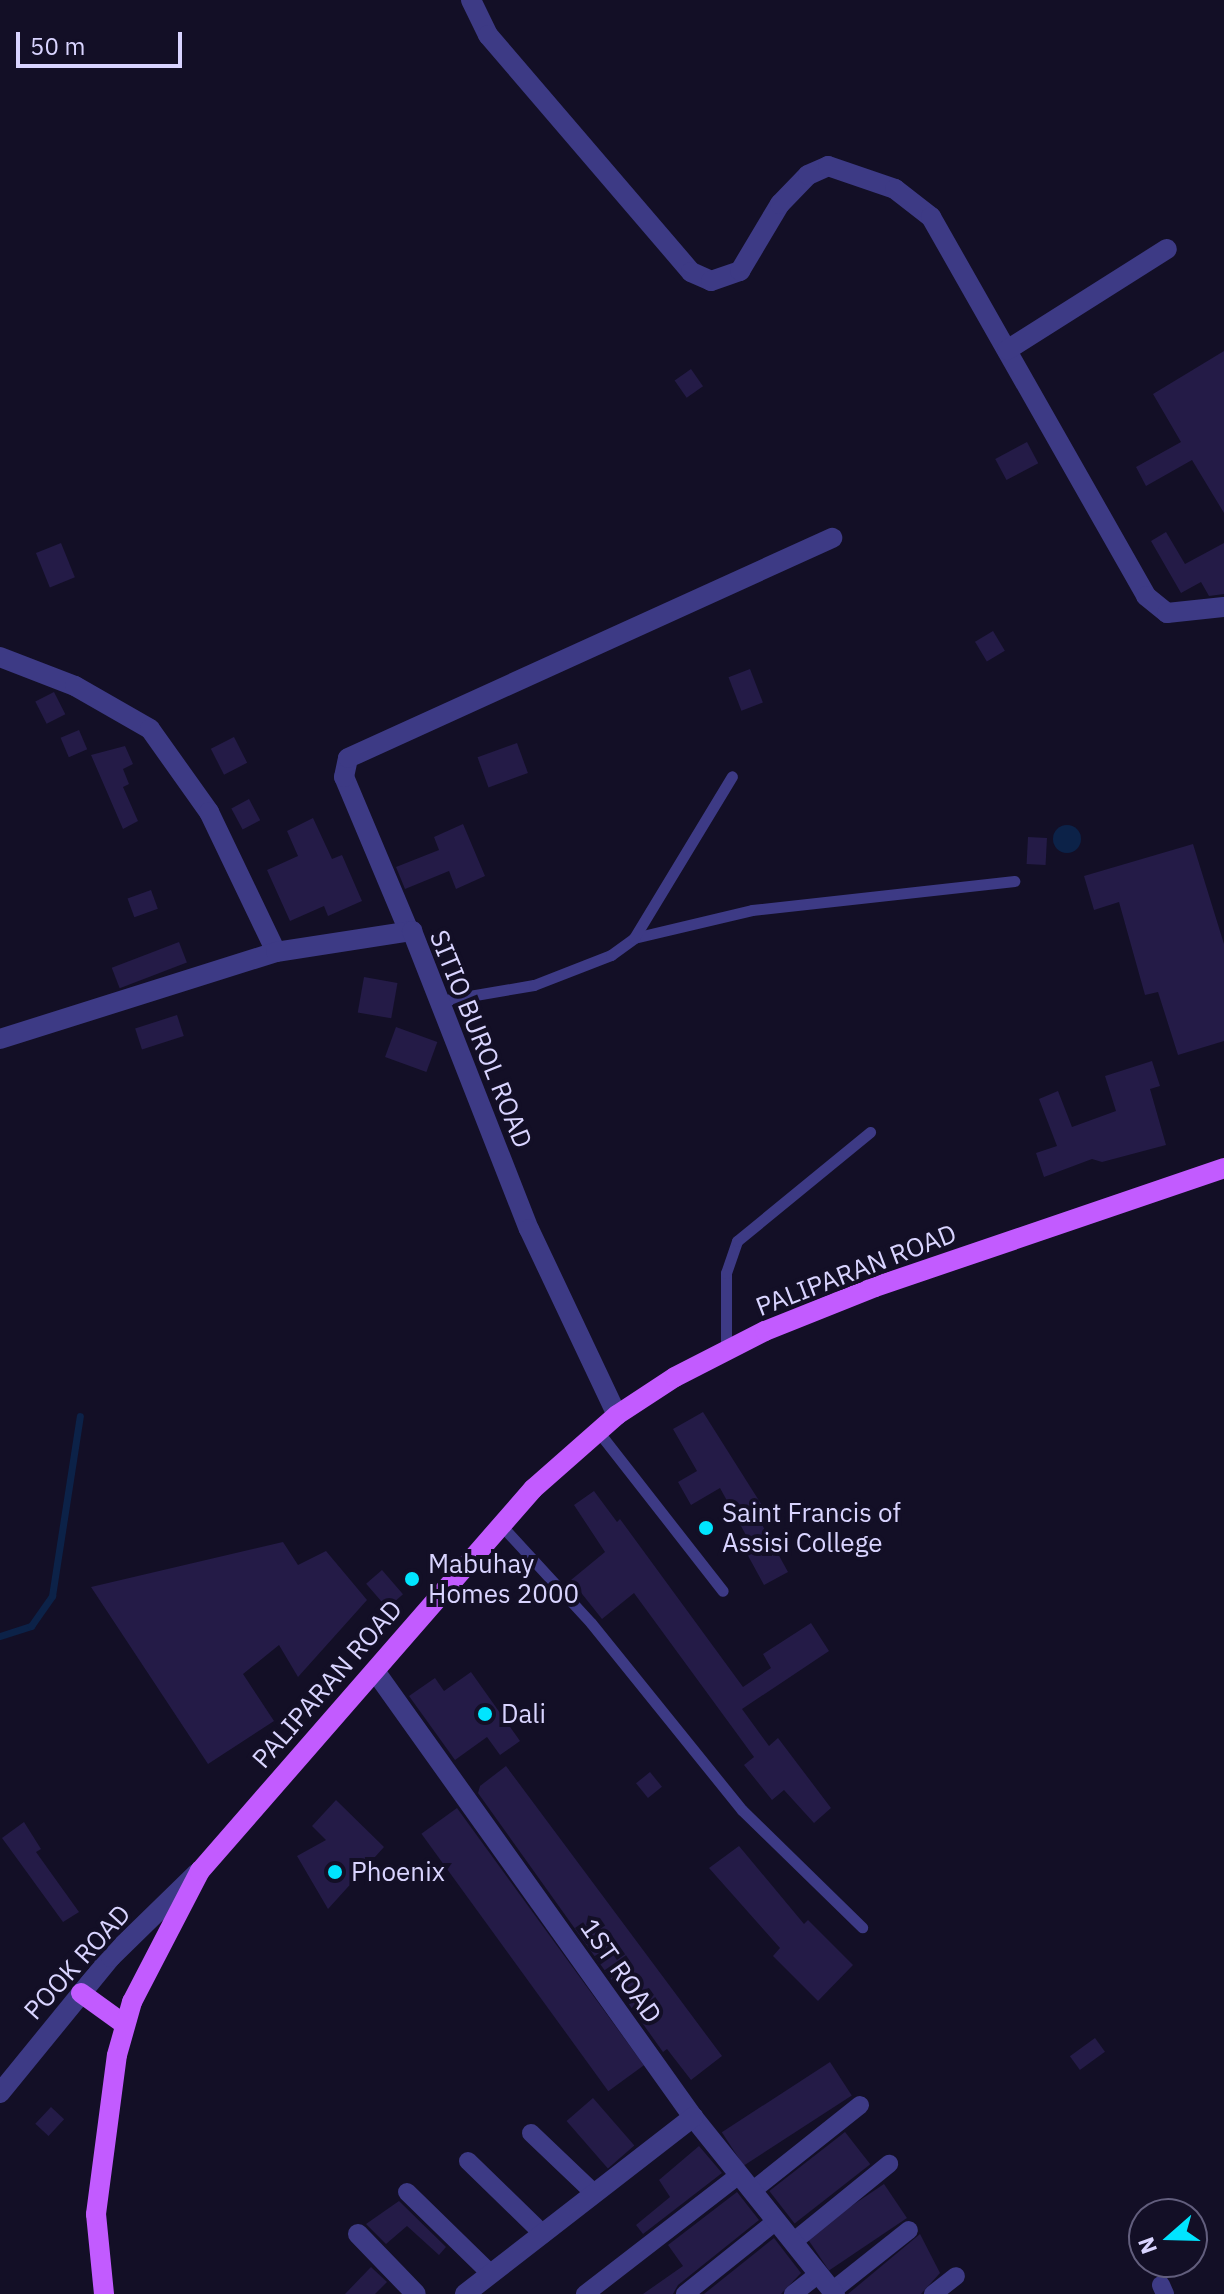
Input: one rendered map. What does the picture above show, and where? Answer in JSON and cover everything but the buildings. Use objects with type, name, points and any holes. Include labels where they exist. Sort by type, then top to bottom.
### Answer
[{"type":"main road","name":"PALIPARAN ROAD","points":[[104,2294],[96,2214],[100,2160],[124,2024],[200,1871],[499,1524],[597,1430],[726,1351],[875,1287],[1224,1168]]},
{"type":"main road","points":[[81,1993],[124,2024]]},
{"type":"street","points":[[471,0],[488,35],[691,272],[711,281],[740,271],[780,204],[808,175],[842,167],[895,189],[931,217],[1159,610],[1181,614],[1224,607]]},
{"type":"street","points":[[1007,350],[1167,249]]},
{"type":"street","points":[[408,929],[344,777],[348,758],[832,538]]},
{"type":"street","points":[[0,657],[75,686],[150,729],[209,812],[276,952]]},
{"type":"street","name":"SITIO BUROL ROAD","points":[[0,1039],[276,952],[408,929],[440,1001],[529,1229],[617,1415]]},
{"type":"street","name":"1ST ROAD","points":[[375,1671],[693,2117],[834,2292]]},
{"type":"street","name":"POOK ROAD","points":[[0,2093],[81,1993],[200,1871]]},
{"type":"street","points":[[752,2191],[860,2105]]},
{"type":"street","points":[[465,2294],[693,2117]]},
{"type":"street","points":[[531,2133],[595,2194]]},
{"type":"street","points":[[468,2161],[543,2234]]},
{"type":"street","points":[[793,2242],[889,2164]]},
{"type":"street","points":[[585,2294],[739,2175]]},
{"type":"street","points":[[407,2192],[491,2274]]},
{"type":"street","points":[[685,2294],[776,2221]]},
{"type":"street","points":[[834,2292],[909,2230]]},
{"type":"street","points":[[358,2234],[414,2293]]},
{"type":"street","points":[[793,2294],[819,2274]]},
{"type":"street","points":[[933,2294],[956,2276]]},
{"type":"lane","points":[[440,1001],[534,985],[611,955],[634,938],[732,776]]},
{"type":"lane","points":[[634,938],[752,910],[1014,881]]},
{"type":"lane","points":[[726,1351],[726,1273],[737,1241],[870,1132]]},
{"type":"lane","points":[[597,1430],[723,1591]]},
{"type":"lane","points":[[499,1524],[591,1623],[742,1810],[862,1927]]},
{"type":"water","points":[[1067,825],[1077,829],[1081,839],[1077,849],[1067,853],[1057,849],[1053,839],[1057,829]]},
{"type":"waterway","points":[[0,1636],[31,1626],[52,1596],[80,1416]]},
{"type":"place","name":"Saint Francis of Assisi College","points":[[706,1528]]},
{"type":"place","name":"Mabuhay Homes 2000","points":[[412,1579]]},
{"type":"place","name":"Dali","points":[[485,1714]]},
{"type":"place","name":"Phoenix","points":[[335,1872]]}]
